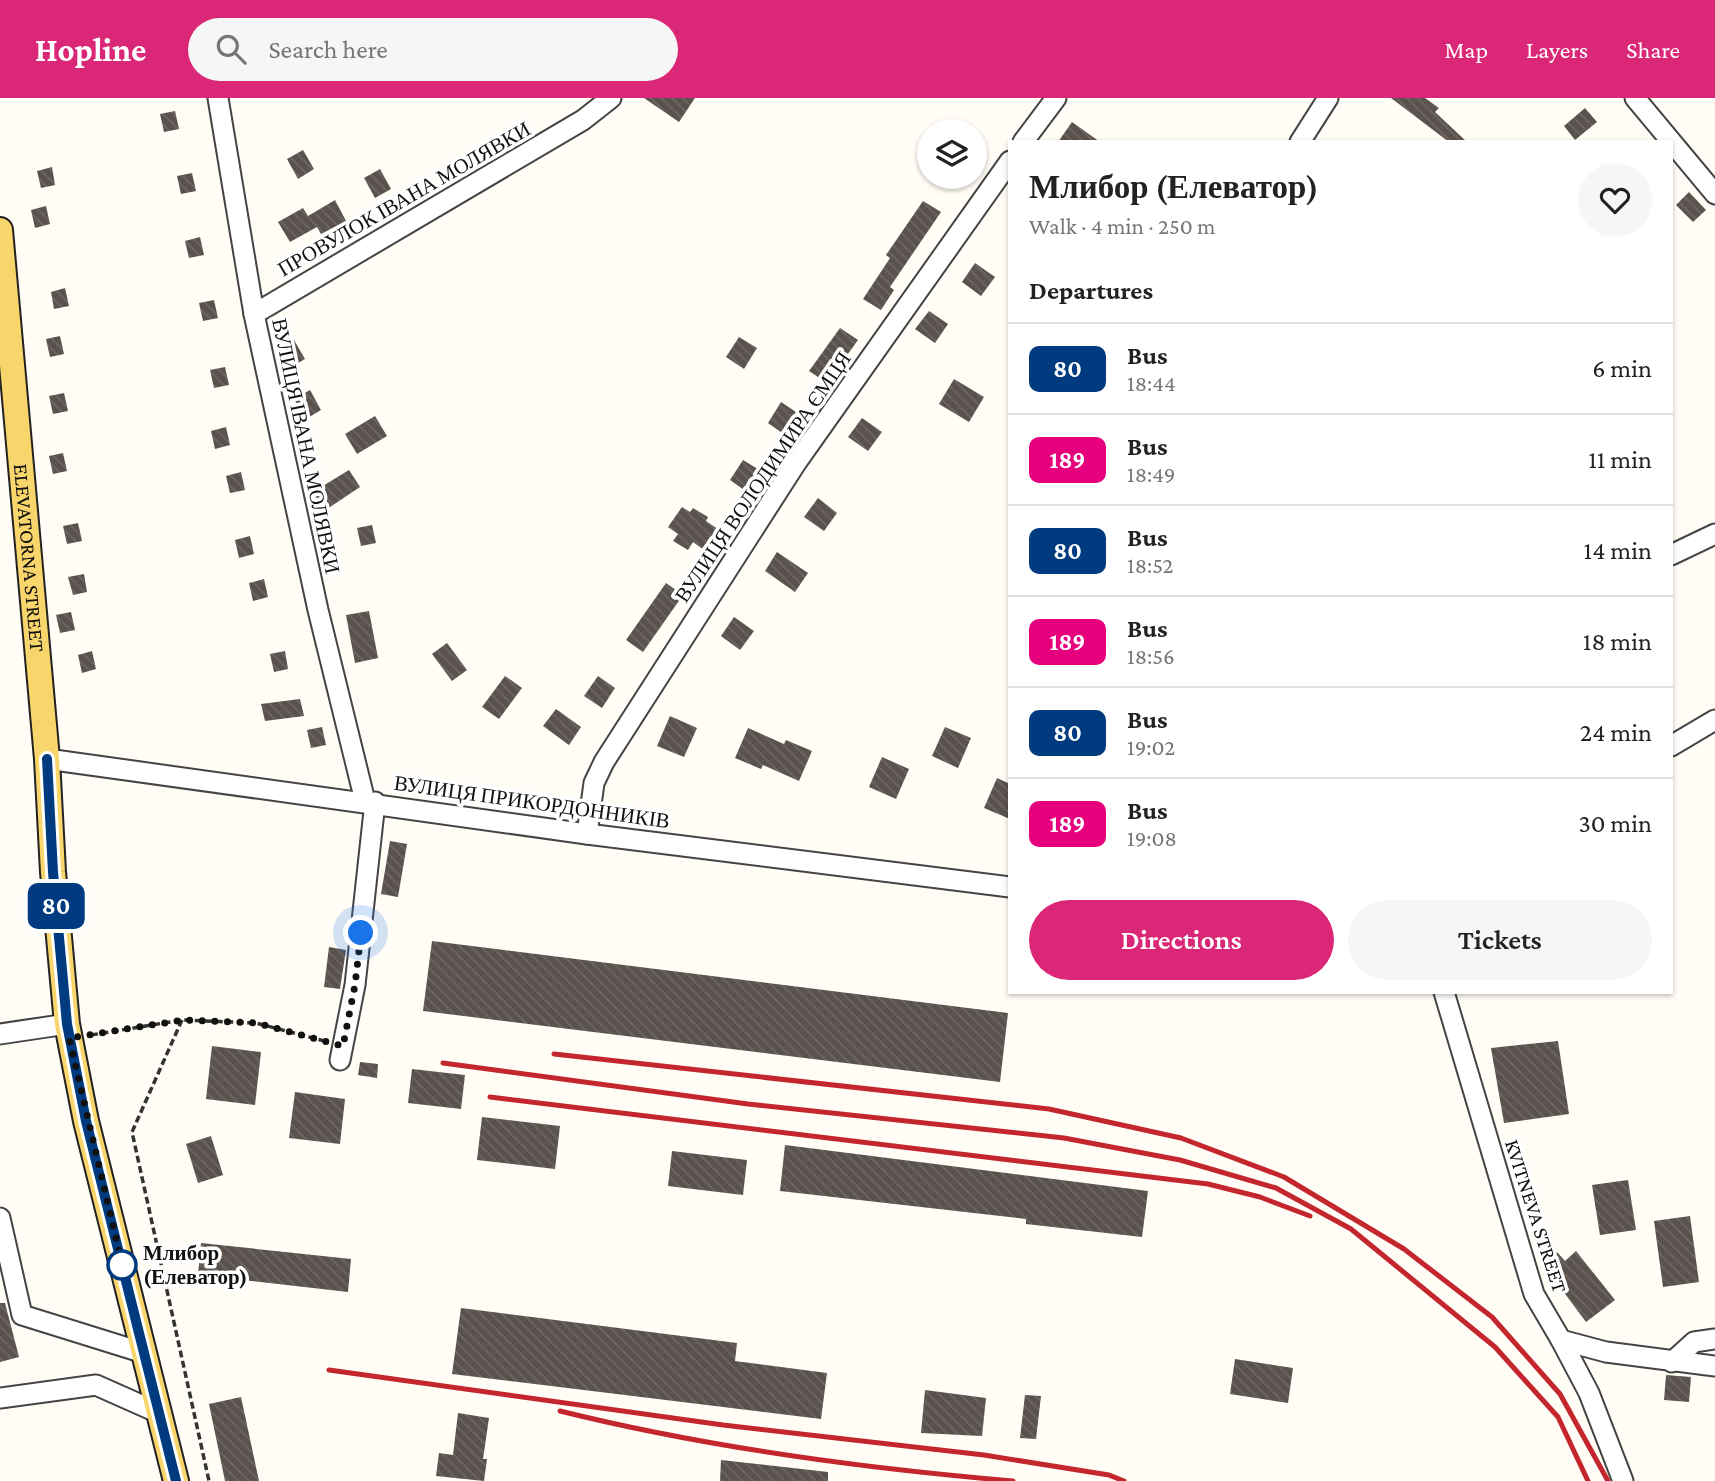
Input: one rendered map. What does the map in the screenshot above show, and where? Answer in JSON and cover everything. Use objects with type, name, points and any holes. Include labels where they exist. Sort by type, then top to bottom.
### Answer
[{"type":"main road","name":"ELEVATORNA STREET","points":[[0,230],[68,1031],[86,1121],[176,1481]]},
{"type":"street","name":"ВУЛИЦЯ ІВАНА МОЛЯВКИ","points":[[218,98],[254,314],[318,610],[370,802]]},
{"type":"street","name":"ПРОВУЛОК ІВАНА МОЛЯВКИ","points":[[254,314],[583,120],[611,98]]},
{"type":"street","points":[[1024,140],[1056,98]]},
{"type":"street","points":[[1301,140],[1328,98]]},
{"type":"street","points":[[1636,98],[1671,140]]},
{"type":"street","points":[[1673,143],[1715,194]]},
{"type":"street","name":"ВУЛИЦЯ ВОЛОДИМИРА ЄМЦЯ","points":[[587,834],[594,783],[604,762],[796,463],[1008,164]]},
{"type":"street","points":[[1673,554],[1715,534]]},
{"type":"street","points":[[1673,745],[1715,720]]},
{"type":"street","name":"ВУЛИЦЯ ПРИКОРДОННИКІВ","points":[[47,759],[587,834],[1008,887]]},
{"type":"street","points":[[342,1053],[355,985],[370,802]]},
{"type":"street","name":"KVITNEVA STREET","points":[[1445,994],[1518,1221],[1534,1294],[1589,1394],[1623,1481]]},
{"type":"street","points":[[0,1034],[68,1031]]},
{"type":"street","points":[[0,1218],[7,1283],[22,1315],[144,1353]]},
{"type":"street","points":[[1672,1362],[1694,1342],[1715,1339]]},
{"type":"street","points":[[1561,1340],[1606,1352],[1715,1366]]},
{"type":"street","points":[[0,1398],[96,1385],[159,1413]]},
{"type":"path","points":[[183,1020],[132,1132],[209,1481]]},
{"type":"path","points":[[68,1031],[183,1020],[256,1023],[342,1053]]},
{"type":"building","points":[[644,98],[695,98],[679,122]]},
{"type":"building","points":[[1391,98],[1425,98],[1439,108],[1435,112],[1465,140],[1446,140]]},
{"type":"building","points":[[1585,108],[1597,122],[1575,140],[1564,126]]},
{"type":"building","points":[[175,111],[179,129],[164,132],[160,114]]},
{"type":"building","points":[[1072,122],[1097,140],[1059,140]]},
{"type":"building","points":[[303,150],[314,169],[298,179],[287,159]]},
{"type":"building","points":[[52,167],[55,185],[41,188],[37,171]]},
{"type":"building","points":[[380,169],[391,189],[375,198],[364,178]]},
{"type":"building","points":[[192,173],[196,191],[181,194],[177,176]]},
{"type":"building","points":[[1689,192],[1706,210],[1693,222],[1676,205]]},
{"type":"building","points":[[335,200],[346,221],[321,234],[317,227],[290,242],[278,222],[303,208],[308,216]]},
{"type":"building","points":[[923,201],[941,212],[890,287],[894,290],[881,310],[863,299],[890,258],[886,255]]},
{"type":"building","points":[[46,206],[50,224],[35,228],[31,210]]},
{"type":"building","points":[[200,237],[204,255],[189,258],[185,241]]},
{"type":"building","points":[[975,263],[995,277],[981,296],[962,282]]},
{"type":"building","points":[[65,288],[69,306],[54,309],[51,292]]},
{"type":"building","points":[[214,300],[218,318],[203,321],[199,303]]},
{"type":"building","points":[[929,311],[948,324],[935,343],[915,329]]},
{"type":"building","points":[[840,328],[858,340],[827,383],[809,371]]},
{"type":"building","points":[[60,336],[64,354],[50,357],[46,339]]},
{"type":"building","points":[[739,337],[757,348],[744,369],[726,357]]},
{"type":"building","points":[[294,340],[305,359],[289,368],[278,349]]},
{"type":"building","points":[[225,367],[229,385],[214,388],[210,370]]},
{"type":"building","points":[[954,379],[984,397],[969,422],[939,404]]},
{"type":"building","points":[[310,390],[321,410],[306,419],[294,399]]},
{"type":"building","points":[[64,393],[68,411],[53,414],[49,396]]},
{"type":"building","points":[[781,402],[799,414],[785,435],[768,423]]},
{"type":"building","points":[[375,416],[387,436],[357,454],[345,434]]},
{"type":"building","points":[[862,418],[882,432],[868,451],[848,437]]},
{"type":"building","points":[[226,427],[230,445],[215,449],[211,431]]},
{"type":"building","points":[[63,453],[67,471],[53,474],[49,456]]},
{"type":"building","points":[[743,460],[761,471],[747,492],[730,480]]},
{"type":"building","points":[[349,470],[360,487],[324,511],[313,492]]},
{"type":"building","points":[[241,472],[245,490],[230,493],[226,476]]},
{"type":"building","points":[[818,498],[837,513],[824,531],[804,517]]},
{"type":"building","points":[[682,507],[690,512],[693,508],[708,517],[706,521],[722,532],[708,553],[693,542],[688,550],[673,541],[678,534],[668,527]]},
{"type":"building","points":[[78,523],[82,541],[67,544],[63,526]]},
{"type":"building","points":[[372,525],[376,543],[361,546],[357,528]]},
{"type":"building","points":[[250,536],[254,554],[239,558],[235,540]]},
{"type":"building","points":[[777,552],[808,573],[795,592],[765,571]]},
{"type":"building","points":[[84,574],[87,592],[73,595],[68,577]]},
{"type":"building","points":[[264,579],[268,597],[253,601],[249,583]]},
{"type":"building","points":[[666,583],[683,595],[643,652],[626,640]]},
{"type":"building","points":[[369,611],[378,658],[355,663],[346,615]]},
{"type":"building","points":[[71,612],[75,630],[60,633],[56,615]]},
{"type":"building","points":[[734,617],[754,631],[740,650],[721,636]]},
{"type":"building","points":[[447,643],[467,670],[452,681],[432,654]]},
{"type":"building","points":[[92,651],[96,669],[82,673],[78,655]]},
{"type":"building","points":[[285,651],[288,669],[274,672],[270,654]]},
{"type":"building","points":[[505,676],[522,688],[499,719],[482,707]]},
{"type":"building","points":[[598,676],[615,688],[602,708],[584,696]]},
{"type":"building","points":[[300,699],[304,716],[265,721],[261,704]]},
{"type":"building","points":[[556,709],[581,727],[569,745],[543,726]]},
{"type":"building","points":[[670,716],[697,728],[684,757],[657,746]]},
{"type":"building","points":[[322,727],[326,745],[311,748],[307,730]]},
{"type":"building","points":[[945,727],[971,738],[958,768],[932,756]]},
{"type":"building","points":[[748,728],[784,744],[786,740],[812,751],[799,781],[763,765],[761,769],[735,758]]},
{"type":"building","points":[[882,757],[909,769],[896,799],[869,787]]},
{"type":"building","points":[[997,778],[1008,783],[1008,818],[984,808]]},
{"type":"building","points":[[390,841],[407,844],[398,897],[381,894]]},
{"type":"building","points":[[432,941],[1008,1013],[1000,1082],[423,1011]]},
{"type":"building","points":[[329,947],[346,950],[340,989],[324,987]]},
{"type":"building","points":[[1558,1041],[1569,1114],[1504,1123],[1491,1048]]},
{"type":"building","points":[[212,1046],[261,1052],[255,1105],[206,1099]]},
{"type":"building","points":[[360,1062],[378,1064],[377,1078],[358,1075]]},
{"type":"building","points":[[412,1069],[465,1075],[461,1109],[408,1103]]},
{"type":"building","points":[[295,1092],[345,1099],[340,1144],[289,1138]]},
{"type":"building","points":[[482,1117],[560,1126],[555,1169],[477,1160]]},
{"type":"building","points":[[211,1136],[223,1175],[198,1183],[186,1144]]},
{"type":"building","points":[[785,1145],[1148,1191],[1142,1237],[1026,1224],[1026,1219],[780,1191]]},
{"type":"building","points":[[672,1151],[747,1160],[743,1195],[668,1186]]},
{"type":"building","points":[[1628,1180],[1636,1230],[1600,1235],[1592,1185]]},
{"type":"building","points":[[1690,1216],[1699,1282],[1663,1287],[1654,1221]]},
{"type":"building","points":[[201,1243],[351,1259],[348,1292],[198,1275]]},
{"type":"building","points":[[1576,1251],[1615,1300],[1586,1322],[1542,1263],[1557,1252],[1565,1261]]},
{"type":"building","points":[[0,1303],[5,1303],[19,1357],[0,1362]]},
{"type":"building","points":[[461,1308],[737,1343],[735,1361],[827,1373],[821,1419],[452,1374]]},
{"type":"building","points":[[1235,1359],[1293,1368],[1288,1403],[1230,1394]]},
{"type":"building","points":[[1666,1375],[1691,1377],[1689,1402],[1664,1400]]},
{"type":"building","points":[[925,1390],[986,1398],[982,1436],[921,1433]]},
{"type":"building","points":[[1025,1395],[1041,1396],[1036,1439],[1020,1438]]},
{"type":"building","points":[[241,1397],[259,1481],[225,1481],[209,1404]]},
{"type":"building","points":[[458,1413],[489,1418],[483,1459],[487,1459],[484,1481],[436,1476],[439,1453],[453,1455]]},
{"type":"building","points":[[721,1460],[828,1472],[828,1481],[720,1481]]},
{"type":"railway","points":[[554,1054],[1049,1109],[1181,1138],[1284,1177],[1404,1249],[1492,1317],[1560,1394],[1608,1481]]},
{"type":"railway","points":[[443,1063],[748,1104],[1064,1138],[1180,1160],[1276,1188],[1351,1229],[1495,1347],[1558,1417],[1588,1481]]},
{"type":"railway","points":[[490,1097],[1208,1184],[1260,1197],[1310,1216]]},
{"type":"railway","points":[[329,1370],[723,1425],[984,1455],[1109,1475],[1124,1481]]},
{"type":"railway","points":[[560,1411],[672,1436],[785,1455],[1013,1481]]},
{"type":"bus line","name":"80","points":[[47,759],[53,872],[67,1024],[86,1121],[176,1481]]},
{"type":"place","name":"Млибор (Елеватор)","points":[[122,1265]]},
{"type":"route","points":[[122,1265],[125,1276],[86,1121],[69,1038],[183,1020],[256,1023],[343,1046],[355,985],[361,933]]}]
